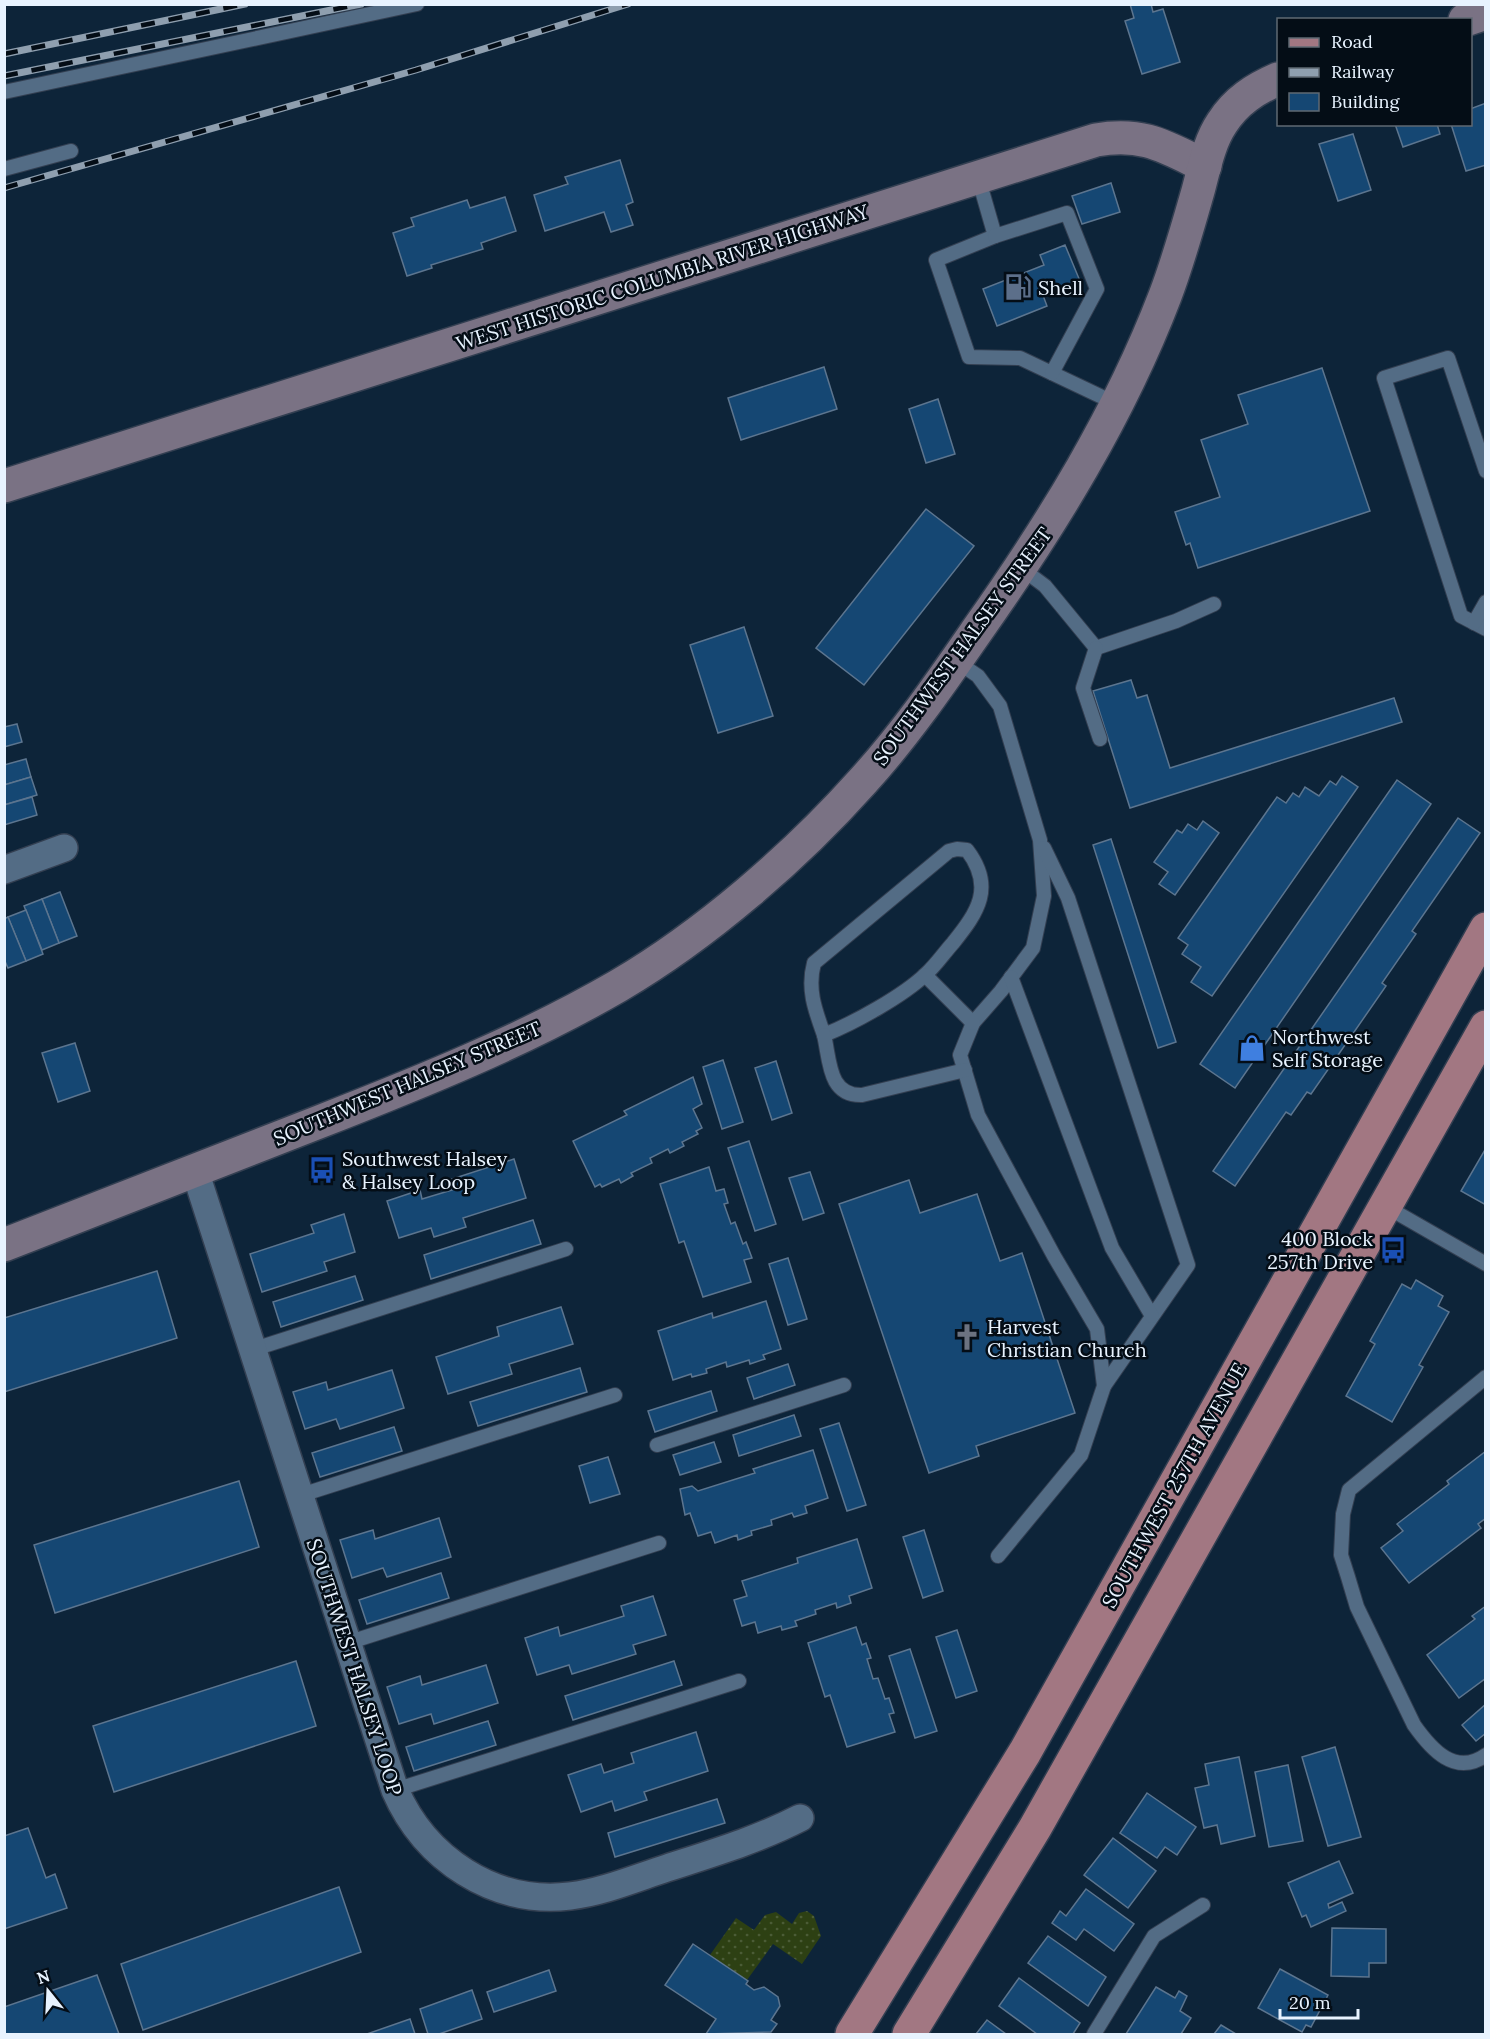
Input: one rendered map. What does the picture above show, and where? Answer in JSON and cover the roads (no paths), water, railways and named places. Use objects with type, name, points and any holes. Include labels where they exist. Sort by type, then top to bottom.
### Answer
[{"type":"main road","name":"SOUTHWEST 257TH AVENUE","points":[[852,2034],[1025,1752],[1485,929]]},
{"type":"main road","points":[[909,2034],[1035,1828],[1485,1027]]},
{"type":"street","points":[[1471,18],[1485,13]]},
{"type":"street","points":[[1205,166],[1219,126],[1232,110],[1256,88],[1277,79]]},
{"type":"street","name":"WEST HISTORIC COLUMBIA RIVER HIGHWAY","points":[[4,486],[1063,149],[1117,137],[1139,137],[1205,166]]},
{"type":"street","name":"SOUTHWEST HALSEY STREET","points":[[4,1245],[195,1171],[486,1053],[620,984],[661,958],[775,869],[864,781],[956,662],[1022,568],[1087,462],[1117,404],[1165,295],[1205,166]]},
{"type":"street","points":[[4,870],[64,848]]},
{"type":"street","name":"SOUTHWEST HALSEY LOOP","points":[[195,1171],[298,1496],[395,1790],[404,1812],[422,1836],[444,1859],[463,1872],[517,1894],[544,1897],[571,1896],[761,1838],[800,1818]]},
{"type":"lane","points":[[4,92],[417,4]]},
{"type":"lane","points":[[4,169],[71,151]]},
{"type":"lane","points":[[978,177],[995,236]]},
{"type":"lane","points":[[1052,373],[1096,289],[1067,213],[995,236],[936,260],[969,357],[1020,358],[1117,404]]},
{"type":"lane","points":[[1485,471],[1448,358],[1384,378],[1461,616],[1480,626],[1485,602]]},
{"type":"lane","points":[[1022,568],[1045,586],[1096,648]]},
{"type":"lane","points":[[1096,648],[1176,621],[1214,604]]},
{"type":"lane","points":[[1096,648],[1083,688],[1100,740]]},
{"type":"lane","points":[[956,662],[978,676],[1000,706],[1040,840],[1068,898],[1188,1265],[1104,1386],[1081,1455],[998,1556]]},
{"type":"lane","points":[[1040,840],[1044,896],[1033,948],[973,1023],[960,1055],[978,1115],[1054,1256],[1097,1329],[1104,1386]]},
{"type":"lane","points":[[824,1035],[854,1023],[925,975],[974,918],[981,900],[982,877],[967,850],[949,851],[814,963],[810,976],[810,994],[824,1035],[834,1079],[840,1090],[849,1095],[862,1095],[965,1070]]},
{"type":"lane","points":[[925,975],[973,1023]]},
{"type":"lane","points":[[1011,977],[1112,1248],[1152,1316]]},
{"type":"lane","points":[[1384,1206],[1485,1264]]},
{"type":"lane","points":[[251,1350],[566,1249]]},
{"type":"lane","points":[[1485,1377],[1349,1490],[1340,1536],[1341,1555],[1357,1607],[1414,1725],[1426,1743],[1450,1763],[1472,1762],[1485,1755]]},
{"type":"lane","points":[[657,1445],[844,1385]]},
{"type":"lane","points":[[298,1496],[615,1395]]},
{"type":"lane","points":[[347,1643],[659,1543]]},
{"type":"lane","points":[[395,1790],[739,1681]]},
{"type":"lane","points":[[1094,2034],[1154,1936],[1203,1905]]},
{"type":"railway","points":[[4,54],[245,4]]},
{"type":"railway","points":[[4,76],[361,4]]},
{"type":"railway","points":[[4,188],[416,70],[628,4]]},
{"type":"place","name":"Shell","points":[[1018,287]]},
{"type":"place","name":"Northwest Self Storage","points":[[1252,1048]]},
{"type":"place","name":"Southwest Halsey & Halsey Loop","points":[[322,1170]]},
{"type":"place","name":"400 Block 257th Drive","points":[[1393,1250]]},
{"type":"place","name":"Harvest Christian Church","points":[[967,1337]]}]
